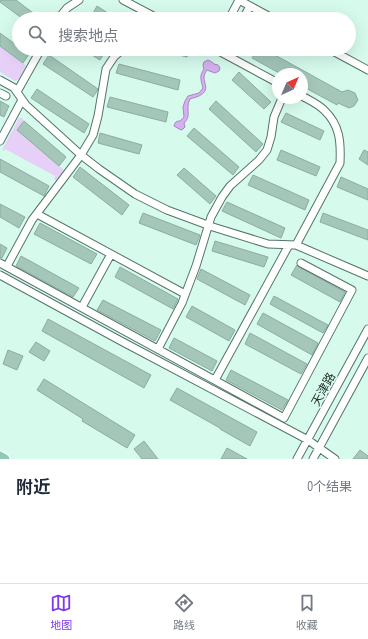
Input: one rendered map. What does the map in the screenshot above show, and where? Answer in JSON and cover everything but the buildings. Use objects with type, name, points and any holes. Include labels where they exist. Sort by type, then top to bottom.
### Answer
[{"type":"main road","points":[[0,456],[5,459]]},
{"type":"street","points":[[64,12],[79,0]]},
{"type":"street","points":[[123,0],[141,12]]},
{"type":"street","points":[[233,12],[239,0],[261,12]]},
{"type":"street","points":[[247,12],[250,6]]},
{"type":"street","points":[[0,80],[18,90],[37,56]]},
{"type":"street","points":[[115,56],[106,69],[98,116],[93,134],[81,154],[32,220],[3,264],[284,418],[352,290],[301,263]]},
{"type":"street","points":[[232,56],[272,79]]},
{"type":"street","points":[[342,56],[368,70]]},
{"type":"street","points":[[14,88],[26,105],[81,154],[99,169],[135,194],[167,210],[209,226],[268,244],[292,245],[368,276]]},
{"type":"street","points":[[0,142],[22,100]]},
{"type":"street","points":[[216,380],[340,163],[341,148],[339,133],[324,109],[308,100]]},
{"type":"street","points":[[158,349],[186,294],[211,217],[230,186],[267,150],[272,137],[274,116],[279,104]]},
{"type":"street","points":[[37,214],[186,294]]},
{"type":"street","points":[[82,307],[111,254]]},
{"type":"street","points":[[0,275],[308,440],[335,459]]},
{"type":"street","name":"天津路","points":[[297,459],[368,329]]},
{"type":"street","name":"天津路","points":[[313,459],[368,358]]},
{"type":"shaded area","points":[[0,46],[26,66],[19,79],[15,81],[0,72]]},
{"type":"shaded area","points":[[208,60],[218,65],[220,68],[219,71],[215,73],[207,70],[204,78],[206,87],[205,90],[199,96],[190,99],[188,106],[188,118],[184,123],[185,127],[181,130],[174,126],[184,117],[183,107],[188,96],[199,93],[203,88],[201,76],[204,69],[204,62]]},
{"type":"shaded area","points":[[19,118],[22,118],[24,121],[17,130],[65,171],[57,181],[54,179],[55,176],[5,149],[4,151],[2,150]]}]
